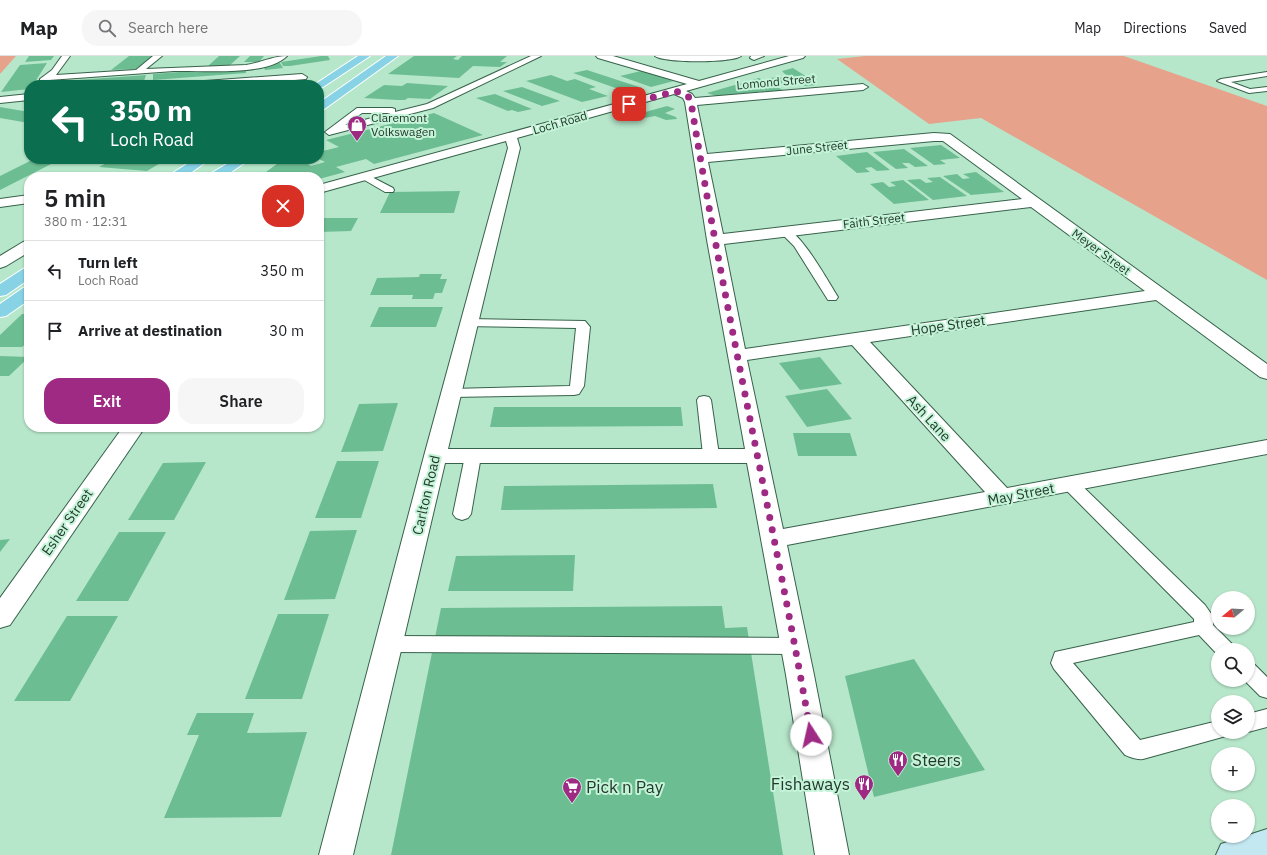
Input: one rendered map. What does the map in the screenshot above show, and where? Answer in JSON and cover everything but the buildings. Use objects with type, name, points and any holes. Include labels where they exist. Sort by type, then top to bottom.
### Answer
[{"type":"main road","points":[[324,82],[365,56]]},
{"type":"main road","points":[[324,104],[393,56]]},
{"type":"main road","points":[[184,172],[196,164]]},
{"type":"main road","points":[[223,172],[236,164]]},
{"type":"main road","points":[[0,291],[24,275]]},
{"type":"main road","points":[[0,312],[24,295]]},
{"type":"main road","points":[[1233,855],[1267,845]]},
{"type":"street","points":[[601,56],[699,84]]},
{"type":"street","points":[[628,56],[712,81]]},
{"type":"street","name":"Loch Road","points":[[324,188],[800,56]]},
{"type":"street","points":[[280,80],[302,76]]},
{"type":"street","name":"Lomond Street","points":[[691,102],[863,87]]},
{"type":"street","points":[[676,91],[688,96],[691,102],[715,240],[774,539],[832,855]]},
{"type":"street","points":[[0,100],[24,98]]},
{"type":"street","name":"June Street","points":[[700,159],[934,136]]},
{"type":"street","name":"Meyer Street","points":[[934,136],[943,136],[950,139],[1267,373]]},
{"type":"street","name":"Carlton Road","points":[[336,855],[434,456],[514,148],[512,140],[508,137]]},
{"type":"street","points":[[0,203],[24,200]]},
{"type":"street","name":"Faith Street","points":[[715,240],[1034,202]]},
{"type":"street","points":[[0,263],[24,248]]},
{"type":"street","name":"Hope Street","points":[[737,356],[1159,294]]},
{"type":"street","name":"Ash Lane","points":[[856,339],[1002,497]]},
{"type":"street","name":"Esher Street","points":[[0,618],[130,432]]},
{"type":"street","name":"May Street","points":[[774,539],[1267,447]]},
{"type":"street","points":[[434,456],[757,456]]},
{"type":"lane","points":[[45,80],[55,72],[66,56]]},
{"type":"lane","points":[[137,72],[158,56]]},
{"type":"lane","points":[[47,78],[232,68],[260,64],[283,56]]},
{"type":"lane","points":[[407,112],[360,110],[329,132],[365,123],[430,106],[536,56]]},
{"type":"lane","points":[[659,56],[724,60],[731,59],[736,56]]},
{"type":"lane","points":[[515,59],[527,61]]},
{"type":"lane","points":[[232,68],[241,60]]},
{"type":"lane","points":[[1267,74],[1221,81],[1249,91],[1267,89]]},
{"type":"lane","points":[[364,176],[389,190]]},
{"type":"lane","points":[[786,232],[798,244],[832,297]]},
{"type":"lane","points":[[451,393],[574,391],[577,386],[582,327],[580,324],[469,323]]},
{"type":"lane","points":[[704,400],[711,455]]},
{"type":"lane","points":[[462,514],[473,456]]},
{"type":"lane","points":[[1070,484],[1198,610],[1204,618],[1203,627]]},
{"type":"lane","points":[[1203,627],[1219,643]]},
{"type":"lane","points":[[1203,627],[1062,658],[1061,663],[1133,748],[1138,750],[1143,749],[1211,732]]},
{"type":"lane","points":[[388,644],[794,646]]},
{"type":"lane","points":[[1255,678],[1267,690]]},
{"type":"lane","points":[[1255,721],[1267,718]]},
{"type":"shaded area","points":[[0,56],[16,56],[0,74]]},
{"type":"shaded area","points":[[865,56],[1124,56],[1267,106],[1267,280],[981,118],[929,124],[837,59]]},
{"type":"place","name":"Claremont Volkswagen","points":[[357,142]]},
{"type":"place","name":"Steers","points":[[898,777]]},
{"type":"place","name":"Fishaways","points":[[864,801]]},
{"type":"place","name":"Pick n Pay","points":[[572,804]]},
{"type":"route","points":[[629,104],[676,91],[690,98],[732,327],[811,735]]}]
